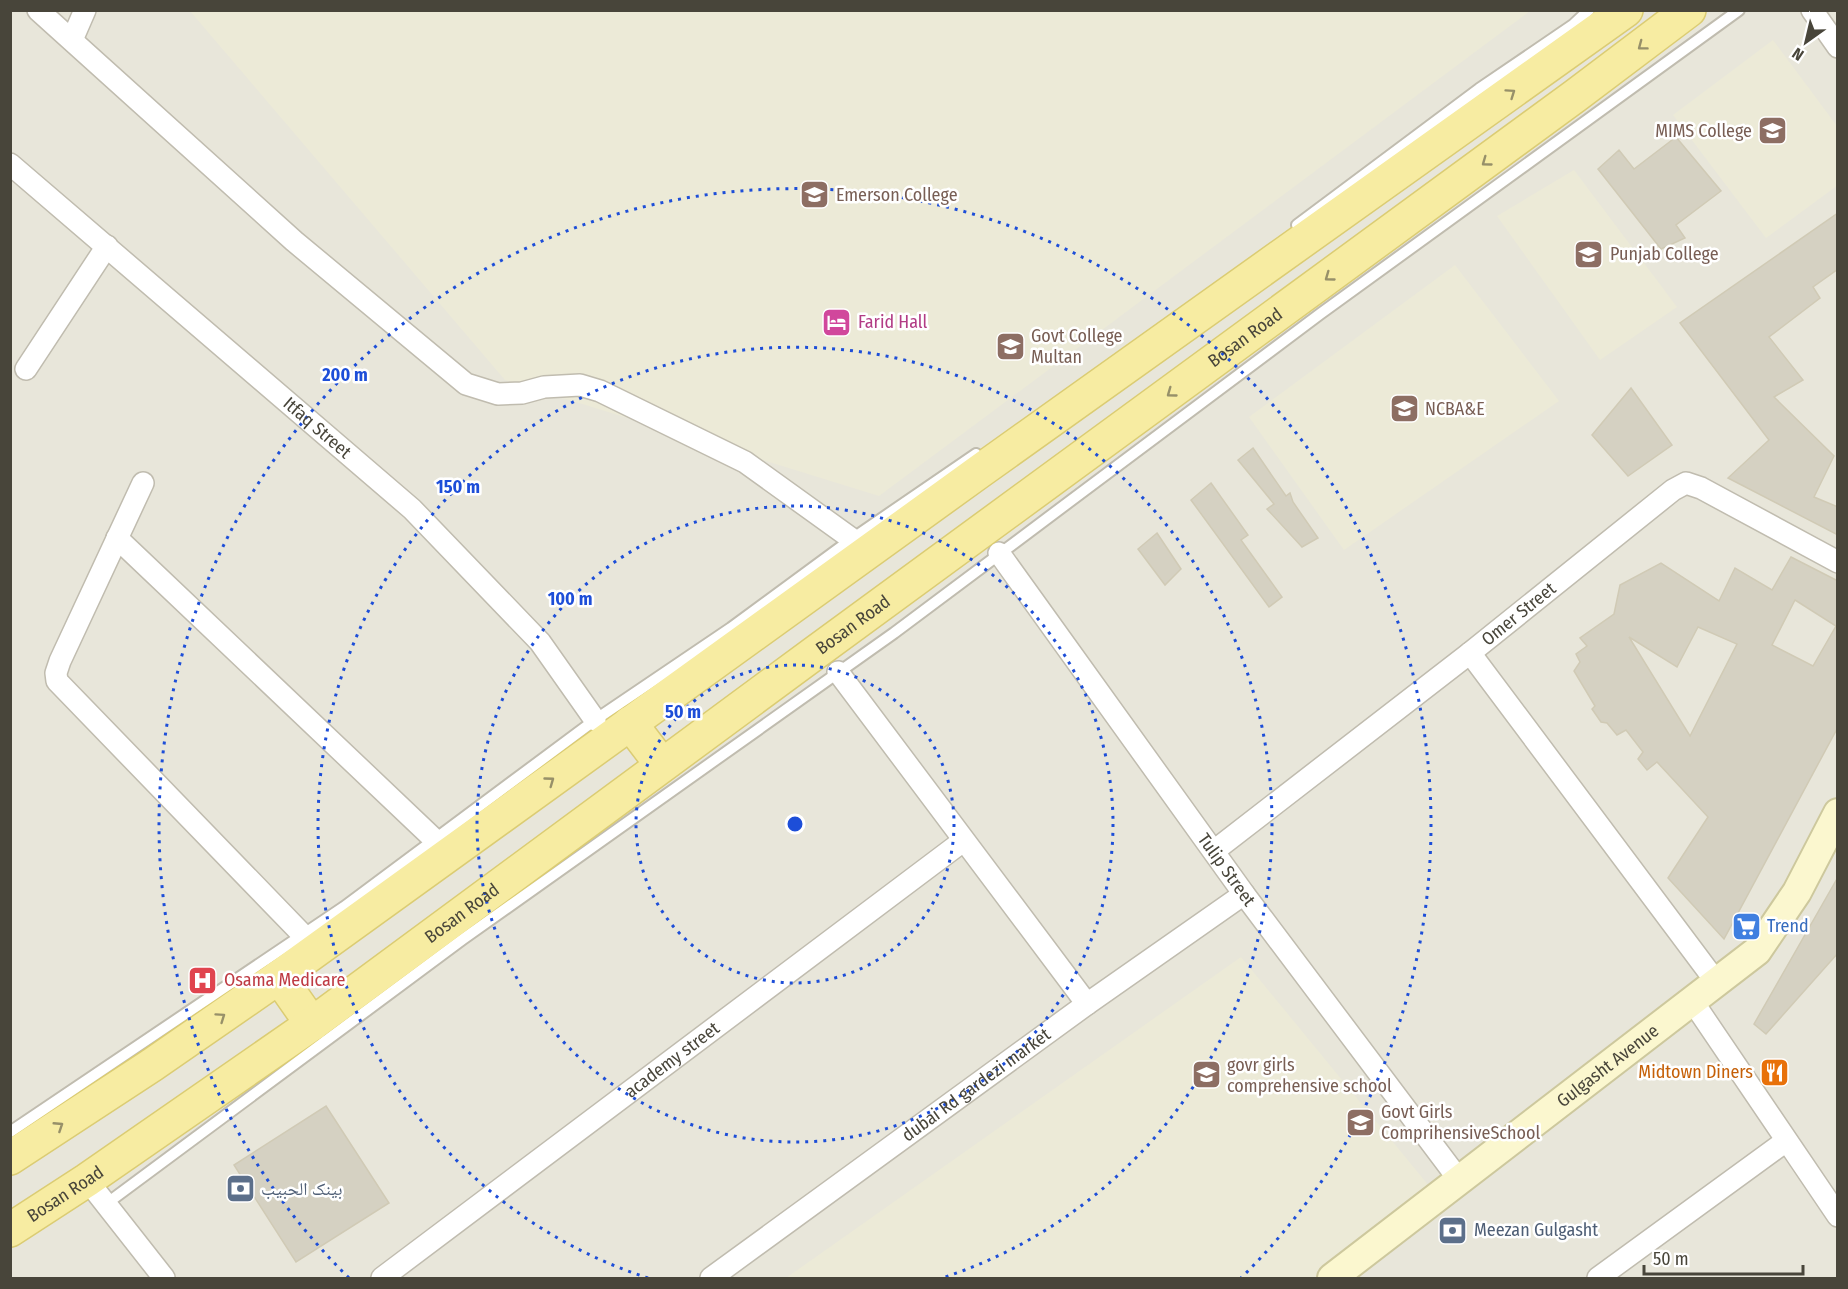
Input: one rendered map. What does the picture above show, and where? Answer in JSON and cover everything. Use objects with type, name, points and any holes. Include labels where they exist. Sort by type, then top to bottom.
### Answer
[{"type":"main road","points":[[10,1158],[152,1065],[279,977],[1626,10]]},
{"type":"main road","name":"Bosan Road","points":[[10,1230],[96,1192],[312,1024],[1689,10]]},
{"type":"main road","points":[[630,723],[662,765]]},
{"type":"main road","points":[[279,977],[312,1024]]},
{"type":"street","points":[[38,10],[294,241],[466,384],[498,394],[522,393],[544,387],[580,385],[600,391],[745,462],[852,539]]},
{"type":"street","points":[[72,40],[85,10]]},
{"type":"street","points":[[1812,10],[1838,47]]},
{"type":"street","name":"Itfaq Street","points":[[10,164],[412,508],[540,642],[595,720]]},
{"type":"street","points":[[26,369],[107,246]]},
{"type":"street","points":[[143,483],[60,661],[56,673],[57,681],[303,935]]},
{"type":"street","name":"Omer Street","points":[[1214,851],[1470,653],[1673,490],[1686,483],[1701,488],[1838,562]]},
{"type":"street","points":[[117,538],[435,840]]},
{"type":"street","name":"Tulip Street","points":[[999,553],[1244,894],[1460,1181]]},
{"type":"street","points":[[1470,653],[1717,983]]},
{"type":"street","points":[[838,672],[1087,1004]]},
{"type":"street","name":"Gulgasht Avenue","points":[[1332,1278],[1757,951],[1797,892],[1838,813]]},
{"type":"street","name":"academy street","points":[[382,1278],[963,841]]},
{"type":"street","name":"dubai Rd gardezi market","points":[[720,1276],[1087,1004],[1244,894]]},
{"type":"street","points":[[1693,1002],[1838,1216]]},
{"type":"street","points":[[1598,1278],[1786,1141]]},
{"type":"street","points":[[96,1192],[164,1278]]},
{"type":"lane","points":[[1290,230],[1479,89],[1573,25],[1589,10]]},
{"type":"lane","points":[[96,1192],[463,939],[894,633],[1320,314],[1739,10]]},
{"type":"lane","points":[[10,1132],[303,935],[595,720],[731,628],[852,539],[990,444]]},
{"type":"shaded area","points":[[11,11],[1837,11],[1837,1278],[11,1278]]},
{"type":"shaded area","name":"Emerson College","points":[[190,11],[1530,11],[879,496],[505,380]]},
{"type":"shaded area","points":[[1773,40],[1837,126],[1838,185],[1766,238],[1673,115]]},
{"type":"shaded area","points":[[1574,170],[1677,307],[1600,360],[1497,216]]},
{"type":"shaded area","name":"NCBA&E","points":[[1455,265],[1559,401],[1344,550],[1249,417]]},
{"type":"shaded area","name":"govr girls comprehensive school","points":[[1241,957],[1434,1192],[1317,1278],[786,1278]]},
{"type":"building","points":[[1676,137],[1721,191],[1676,225],[1685,238],[1661,249],[1598,169],[1619,150],[1634,169]]},
{"type":"building","points":[[1838,213],[1838,269],[1813,287],[1820,298],[1769,337],[1803,380],[1774,397],[1834,456],[1814,497],[1838,507],[1838,535],[1728,478],[1769,440],[1680,323]]},
{"type":"building","points":[[1631,388],[1672,445],[1628,476],[1592,435]]},
{"type":"building","points":[[1253,448],[1286,496],[1290,493],[1293,502],[1318,538],[1302,547],[1267,509],[1274,504],[1238,460]]},
{"type":"building","points":[[1211,483],[1248,535],[1241,540],[1282,597],[1269,607],[1191,500]]},
{"type":"building","points":[[1157,533],[1181,569],[1165,585],[1138,549]]},
{"type":"building","points":[[1791,557],[1838,581],[1838,727],[1724,939],[1668,878],[1708,817],[1657,762],[1647,770],[1638,759],[1643,752],[1626,730],[1617,735],[1607,723],[1601,722],[1592,709],[1595,706],[1574,671],[1580,662],[1576,654],[1587,646],[1580,638],[1614,614],[1620,585],[1661,563],[1719,601],[1735,568],[1772,590]],"holes":[[[1795,600],[1836,626],[1813,666],[1772,645]],[[1698,627],[1737,644],[1690,736],[1629,637],[1677,667]]]},
{"type":"building","points":[[1838,877],[1838,953],[1766,1034],[1754,1024]]},
{"type":"building","points":[[326,1106],[389,1203],[296,1262],[234,1165]]},
{"type":"place","name":"MIMS College","points":[[1773,131]]},
{"type":"place","name":"Emerson College","points":[[815,195]]},
{"type":"place","name":"Punjab College","points":[[1589,254]]},
{"type":"place","name":"Farid Hall","points":[[837,322]]},
{"type":"place","name":"Govt College Multan","points":[[1010,346]]},
{"type":"place","name":"NCBA&E","points":[[1404,409]]},
{"type":"place","name":"Trend","points":[[1746,926]]},
{"type":"place","name":"Osama Medicare","points":[[203,980]]},
{"type":"place","name":"Midtown Diners","points":[[1774,1072]]},
{"type":"place","name":"govr girls comprehensive school","points":[[1206,1075]]},
{"type":"place","name":"Govt Girls ComprihensiveSchool","points":[[1360,1122]]},
{"type":"place","name":"بينک الحبيب","points":[[240,1189]]},
{"type":"place","name":"Meezan Gulgasht","points":[[1453,1230]]}]
